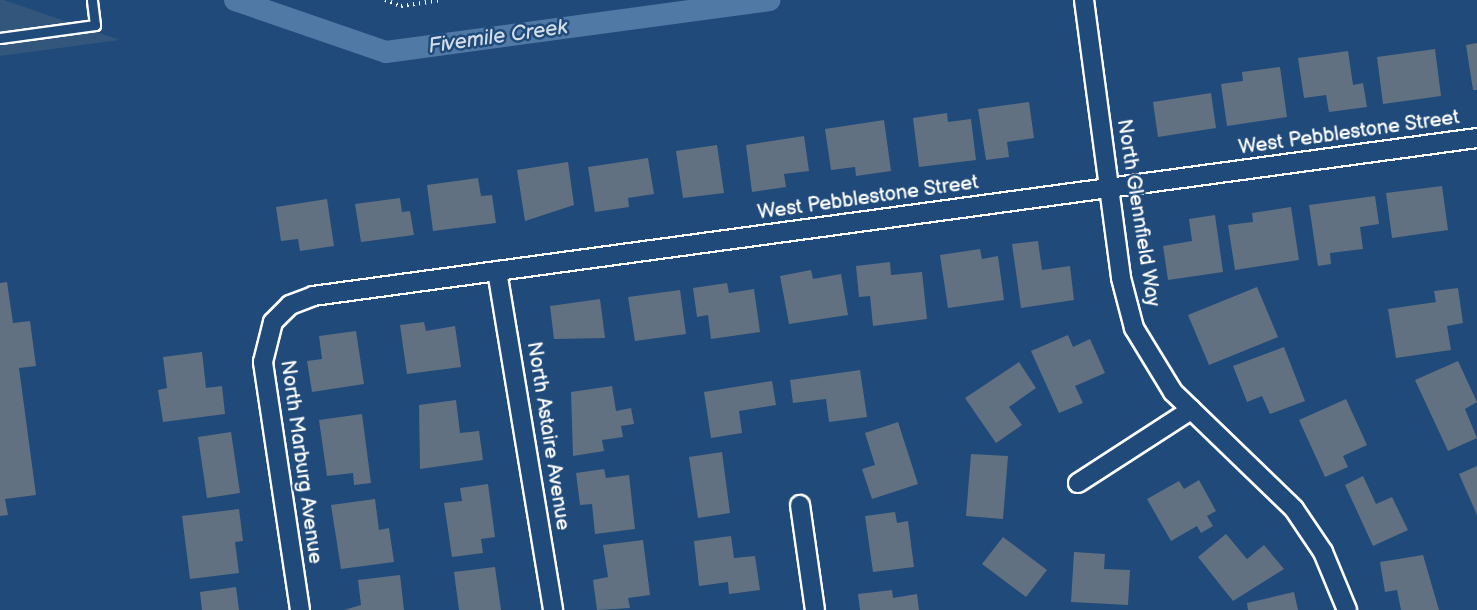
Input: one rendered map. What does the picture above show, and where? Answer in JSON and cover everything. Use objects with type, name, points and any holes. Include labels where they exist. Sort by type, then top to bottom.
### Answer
[{"type":"street","name":"North Glennfield Way","points":[[1084,0],[1109,188],[1134,327],[1158,372],[1191,410],[1294,509],[1323,552],[1347,610]]},
{"type":"street","name":"West Pebblestone Street","points":[[273,322],[290,305],[313,296],[1477,138]]},
{"type":"street","name":"North Astaire Avenue","points":[[497,271],[553,610]]},
{"type":"street","name":"North Marburg Avenue","points":[[273,322],[263,362],[300,610]]},
{"type":"street","points":[[1078,483],[1191,410]]},
{"type":"street","points":[[800,505],[815,610]]},
{"type":"lane","points":[[0,38],[95,25],[92,0]]},
{"type":"path","points":[[385,0],[401,6],[442,0]]},
{"type":"shaded area","points":[[0,0],[4,0],[120,40],[0,56]]},
{"type":"building","points":[[1477,43],[1477,90],[1473,90],[1466,45]]},
{"type":"building","points":[[1435,49],[1441,96],[1383,104],[1377,57]]},
{"type":"building","points":[[1348,51],[1353,85],[1363,83],[1367,107],[1329,112],[1326,95],[1304,98],[1298,58]]},
{"type":"building","points":[[1280,67],[1287,117],[1227,126],[1221,84],[1243,81],[1242,72]]},
{"type":"building","points":[[1211,93],[1216,128],[1158,137],[1153,102]]},
{"type":"building","points":[[1029,102],[1034,138],[1007,142],[1009,157],[986,160],[978,109]]},
{"type":"building","points":[[947,113],[948,122],[971,119],[976,160],[919,167],[913,118]]},
{"type":"building","points":[[884,120],[891,171],[856,176],[855,167],[831,170],[825,129]]},
{"type":"building","points":[[804,136],[809,171],[784,174],[786,187],[752,192],[746,145]]},
{"type":"building","points":[[717,145],[724,193],[683,198],[676,151]]},
{"type":"building","points":[[648,158],[654,194],[628,198],[629,207],[595,212],[588,167]]},
{"type":"building","points":[[568,162],[574,205],[525,221],[517,170]]},
{"type":"building","points":[[478,178],[481,196],[492,195],[496,223],[433,231],[427,185]]},
{"type":"building","points":[[1442,186],[1448,230],[1392,238],[1386,193]]},
{"type":"building","points":[[1375,196],[1379,224],[1360,227],[1363,249],[1330,253],[1331,264],[1318,266],[1309,205]]},
{"type":"building","points":[[400,198],[402,212],[410,211],[414,235],[361,242],[355,204]]},
{"type":"building","points":[[327,199],[334,246],[300,251],[298,239],[281,241],[276,207]]},
{"type":"building","points":[[1291,207],[1299,260],[1235,270],[1228,225],[1253,222],[1252,213]]},
{"type":"building","points":[[1215,215],[1223,272],[1168,280],[1163,246],[1192,241],[1189,219]]},
{"type":"building","points":[[1038,241],[1042,270],[1070,266],[1074,300],[1021,308],[1012,244]]},
{"type":"building","points":[[980,249],[982,259],[998,256],[1004,300],[948,308],[940,255]]},
{"type":"building","points":[[890,262],[891,275],[922,272],[927,319],[873,326],[870,296],[859,297],[856,266]]},
{"type":"building","points":[[811,270],[813,279],[841,274],[848,315],[789,324],[780,276]]},
{"type":"building","points":[[7,282],[13,323],[30,321],[36,366],[19,368],[36,495],[5,499],[8,515],[0,516],[0,283]]},
{"type":"building","points":[[727,283],[729,293],[754,289],[760,332],[711,339],[708,315],[697,317],[693,288]]},
{"type":"building","points":[[1257,287],[1278,337],[1209,365],[1188,315]]},
{"type":"building","points":[[1458,288],[1463,323],[1447,326],[1451,350],[1396,358],[1388,309],[1436,302],[1434,291]]},
{"type":"building","points":[[680,290],[686,334],[635,341],[628,297]]},
{"type":"building","points":[[600,299],[605,338],[554,339],[550,306]]},
{"type":"building","points":[[424,322],[426,331],[455,326],[461,367],[407,374],[400,325]]},
{"type":"building","points":[[356,331],[364,384],[312,392],[307,361],[322,359],[319,336]]},
{"type":"building","points":[[1068,335],[1073,347],[1090,339],[1105,373],[1075,386],[1083,403],[1059,413],[1031,351]]},
{"type":"building","points":[[1284,347],[1305,401],[1270,414],[1262,396],[1247,402],[1233,366]]},
{"type":"building","points":[[202,352],[206,388],[222,386],[225,414],[163,422],[158,390],[167,388],[163,357]]},
{"type":"building","points":[[1458,361],[1477,402],[1465,409],[1477,438],[1448,451],[1415,380]]},
{"type":"building","points":[[1019,362],[1036,388],[1009,407],[1022,425],[996,443],[965,398]]},
{"type":"building","points":[[860,370],[867,417],[829,422],[826,399],[793,403],[790,380]]},
{"type":"building","points":[[772,381],[776,405],[739,411],[742,433],[711,438],[704,392]]},
{"type":"building","points":[[612,386],[616,411],[631,408],[634,424],[621,426],[623,437],[602,440],[604,451],[573,456],[571,392]]},
{"type":"building","points":[[1346,399],[1367,445],[1343,456],[1348,467],[1325,477],[1299,420]]},
{"type":"building","points":[[456,400],[460,433],[479,431],[483,460],[420,469],[419,405]]},
{"type":"building","points":[[362,414],[371,483],[354,485],[353,473],[327,476],[319,420]]},
{"type":"building","points":[[898,422],[918,484],[872,499],[862,469],[875,465],[865,433]]},
{"type":"building","points":[[231,432],[240,493],[207,498],[198,437]]},
{"type":"building","points":[[722,452],[730,513],[698,518],[689,457]]},
{"type":"building","points":[[971,454],[1008,456],[1003,519],[966,516]]},
{"type":"building","points":[[1477,466],[1477,515],[1459,474]]},
{"type":"building","points":[[604,469],[606,478],[629,475],[635,529],[595,534],[592,504],[580,505],[576,473]]},
{"type":"building","points":[[1363,476],[1376,504],[1392,497],[1408,530],[1373,546],[1345,485]]},
{"type":"building","points":[[1199,480],[1216,511],[1207,516],[1213,526],[1201,533],[1197,526],[1171,541],[1147,499],[1179,481],[1184,489]]},
{"type":"building","points":[[488,484],[495,537],[481,539],[483,553],[452,557],[444,503],[462,501],[460,488]]},
{"type":"building","points":[[375,499],[379,530],[389,528],[394,562],[341,569],[331,505]]},
{"type":"building","points":[[239,509],[243,541],[235,542],[239,573],[190,579],[182,516]]},
{"type":"building","points":[[895,512],[897,523],[908,521],[914,567],[873,572],[865,516]]},
{"type":"building","points":[[1226,534],[1247,559],[1264,545],[1284,569],[1233,601],[1198,557]]},
{"type":"building","points":[[731,536],[734,558],[755,556],[760,590],[729,594],[728,582],[699,586],[694,541]]},
{"type":"building","points":[[1003,537],[1047,570],[1026,597],[982,564]]},
{"type":"building","points":[[643,540],[650,595],[628,598],[630,608],[597,610],[593,580],[608,577],[603,545]]},
{"type":"building","points":[[1074,552],[1105,554],[1104,569],[1130,570],[1128,605],[1071,602]]},
{"type":"building","points":[[1423,555],[1439,610],[1401,610],[1397,590],[1385,592],[1380,562]]},
{"type":"building","points":[[495,567],[501,610],[459,610],[454,572]]},
{"type":"building","points":[[400,575],[404,610],[344,610],[361,605],[358,580]]},
{"type":"building","points":[[236,587],[239,610],[202,610],[200,592]]},
{"type":"building","points":[[892,590],[893,598],[917,594],[919,610],[860,610],[858,594]]},
{"type":"building","points":[[1294,592],[1298,610],[1248,610],[1247,603]]},
{"type":"waterway","name":"Fivemile Creek","points":[[235,0],[386,52],[769,0]]}]
